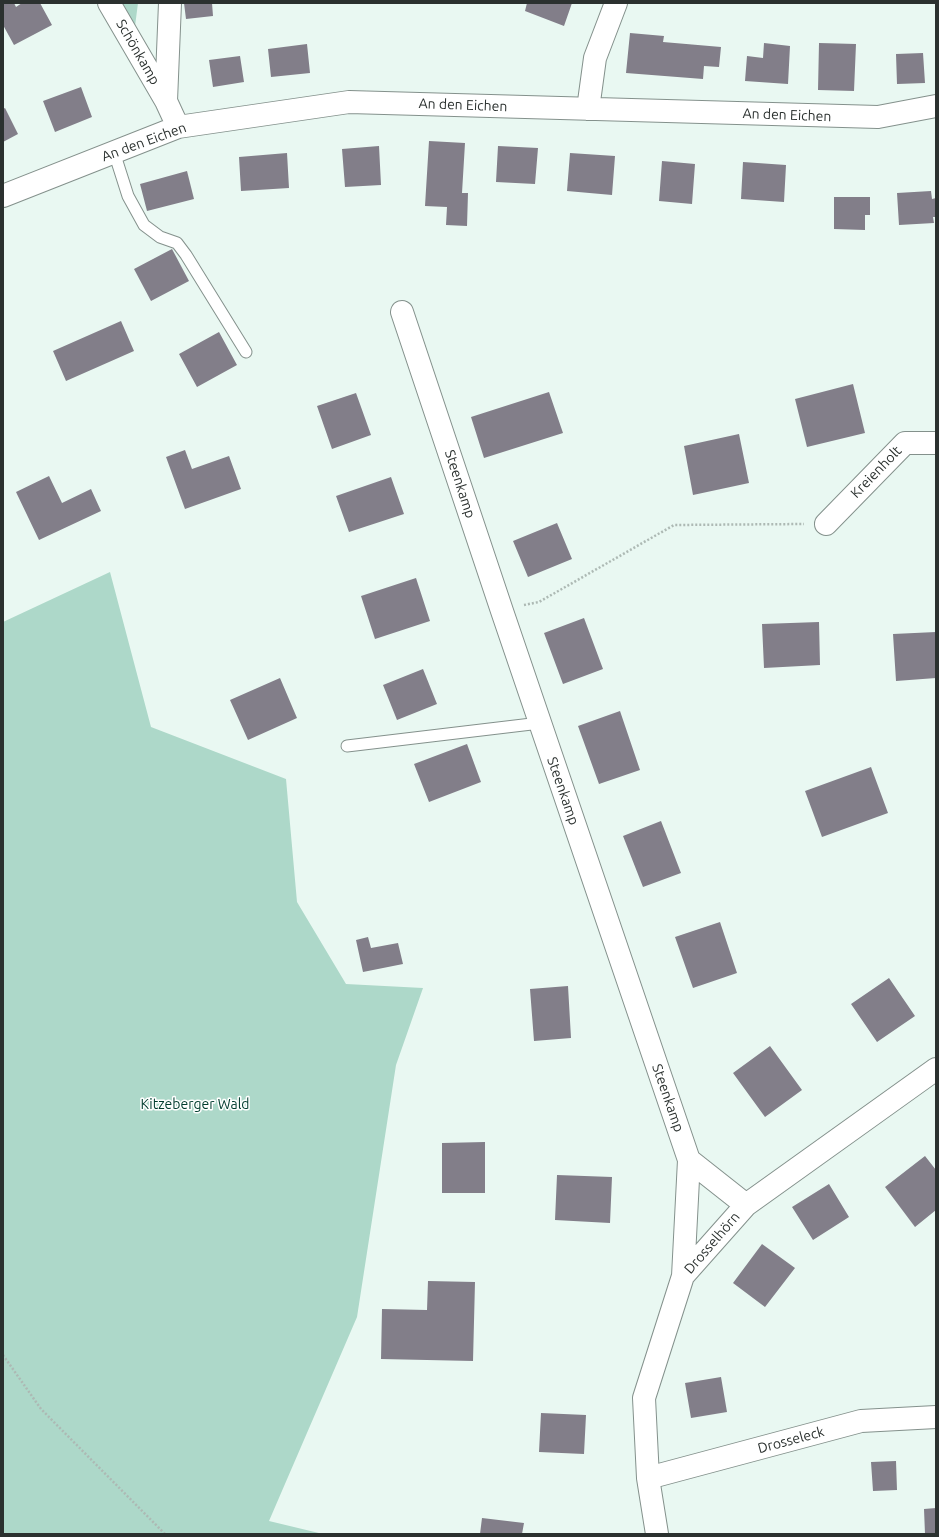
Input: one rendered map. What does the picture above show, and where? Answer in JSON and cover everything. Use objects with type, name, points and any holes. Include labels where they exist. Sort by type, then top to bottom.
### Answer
[{"type":"street","name":"Schönkamp","points":[[110,3],[166,100],[178,127]]},
{"type":"street","name":"Schönkamp","points":[[166,100],[170,3]]},
{"type":"street","points":[[588,109],[595,58],[616,3]]},
{"type":"street","name":"An den Eichen","points":[[3,196],[178,127],[349,102],[878,118],[936,106]]},
{"type":"street","name":"Steenkamp","points":[[402,312],[689,1160],[683,1276]]},
{"type":"street","name":"Kreienholt","points":[[826,524],[905,443],[936,443]]},
{"type":"street","name":"Drosselhörn","points":[[657,1534],[648,1478],[644,1398],[683,1276],[746,1205],[936,1070]]},
{"type":"street","points":[[689,1160],[746,1205]]},
{"type":"street","name":"Drosseleck","points":[[648,1478],[861,1421],[936,1417]]},
{"type":"lane","points":[[114,152],[128,196],[144,225],[160,237],[177,243],[246,352]]},
{"type":"lane","points":[[347,746],[540,723]]},
{"type":"path","points":[[502,611],[539,602],[674,525],[826,524]]},
{"type":"path","points":[[3,1355],[40,1409],[165,1534]]},
{"type":"green space","points":[[116,3],[138,3],[134,34]]},
{"type":"green space","name":"Kitzeberger Wald","points":[[110,572],[151,727],[286,779],[297,902],[346,984],[423,988],[396,1065],[357,1317],[269,1521],[323,1534],[3,1534],[3,622]]},
{"type":"building","points":[[3,3],[14,3],[16,7],[22,3],[40,3],[52,25],[14,45],[3,25]]},
{"type":"building","points":[[184,3],[212,3],[213,16],[186,19]]},
{"type":"building","points":[[527,3],[572,3],[564,26],[525,11]]},
{"type":"building","points":[[630,33],[664,36],[663,42],[721,47],[719,67],[704,66],[703,79],[626,73]]},
{"type":"building","points":[[764,43],[790,46],[788,84],[745,81],[747,56],[763,58]]},
{"type":"building","points":[[819,43],[856,44],[854,91],[818,90]]},
{"type":"building","points":[[307,44],[310,73],[271,77],[268,49]]},
{"type":"building","points":[[923,53],[925,83],[897,84],[896,54]]},
{"type":"building","points":[[240,56],[244,82],[213,87],[209,60]]},
{"type":"building","points":[[81,87],[92,117],[55,132],[43,101]]},
{"type":"building","points":[[5,108],[18,134],[3,142],[3,109]]},
{"type":"building","points":[[429,141],[465,143],[462,193],[468,193],[467,226],[446,225],[447,207],[425,206]]},
{"type":"building","points":[[379,146],[381,185],[345,187],[342,149]]},
{"type":"building","points":[[498,146],[538,148],[535,184],[496,182]]},
{"type":"building","points":[[287,153],[289,188],[241,191],[239,157]]},
{"type":"building","points":[[570,153],[615,156],[612,195],[567,191]]},
{"type":"building","points":[[662,161],[695,164],[692,204],[659,201]]},
{"type":"building","points":[[743,162],[786,165],[784,202],[741,199]]},
{"type":"building","points":[[187,171],[194,199],[147,211],[140,184]]},
{"type":"building","points":[[931,191],[932,199],[936,198],[936,217],[933,217],[934,223],[899,225],[897,193]]},
{"type":"building","points":[[834,197],[870,197],[870,215],[865,215],[865,230],[834,229]]},
{"type":"building","points":[[172,249],[189,281],[151,301],[134,269]]},
{"type":"building","points":[[121,321],[134,351],[66,381],[53,351]]},
{"type":"building","points":[[219,332],[237,365],[197,387],[179,354]]},
{"type":"building","points":[[853,384],[865,433],[807,447],[795,399]]},
{"type":"building","points":[[549,392],[563,433],[484,458],[471,417]]},
{"type":"building","points":[[356,393],[371,435],[332,449],[317,406]]},
{"type":"building","points":[[739,434],[749,483],[693,495],[684,446]]},
{"type":"building","points":[[185,450],[192,469],[229,456],[241,489],[185,509],[166,457]]},
{"type":"building","points":[[49,476],[62,503],[91,489],[101,511],[39,540],[16,492]]},
{"type":"building","points":[[391,477],[404,514],[349,532],[336,496]]},
{"type":"building","points":[[557,523],[572,559],[528,577],[513,541]]},
{"type":"building","points":[[416,578],[430,621],[375,639],[361,596]]},
{"type":"building","points":[[584,618],[603,669],[563,684],[544,633]]},
{"type":"building","points":[[819,622],[820,665],[764,668],[762,624]]},
{"type":"building","points":[[936,632],[936,678],[896,681],[893,634]]},
{"type":"building","points":[[423,669],[437,704],[397,720],[383,685]]},
{"type":"building","points":[[280,678],[297,718],[248,740],[230,700]]},
{"type":"building","points":[[620,711],[640,770],[599,784],[578,726]]},
{"type":"building","points":[[467,744],[481,782],[429,802],[414,764]]},
{"type":"building","points":[[871,767],[888,813],[822,837],[805,791]]},
{"type":"building","points":[[661,821],[681,873],[643,887],[623,836]]},
{"type":"building","points":[[720,922],[737,973],[693,988],[675,937]]},
{"type":"building","points":[[368,937],[371,948],[398,943],[403,964],[363,972],[356,940]]},
{"type":"building","points":[[889,978],[915,1016],[877,1042],[851,1004]]},
{"type":"building","points":[[568,986],[571,1038],[534,1041],[530,989]]},
{"type":"building","points":[[770,1046],[802,1090],[765,1117],[733,1073]]},
{"type":"building","points":[[485,1142],[485,1193],[442,1193],[442,1143]]},
{"type":"building","points":[[925,1156],[936,1170],[936,1210],[915,1227],[885,1187]]},
{"type":"building","points":[[557,1175],[612,1177],[610,1223],[555,1220]]},
{"type":"building","points":[[829,1184],[849,1217],[813,1240],[792,1207]]},
{"type":"building","points":[[762,1244],[795,1268],[765,1307],[733,1283]]},
{"type":"building","points":[[428,1281],[475,1282],[473,1361],[381,1359],[382,1309],[427,1310]]},
{"type":"building","points":[[721,1377],[727,1412],[691,1418],[685,1383]]},
{"type":"building","points":[[541,1413],[586,1415],[584,1454],[539,1452]]},
{"type":"building","points":[[896,1461],[897,1490],[873,1491],[871,1462]]},
{"type":"building","points":[[936,1508],[936,1534],[925,1534],[924,1509]]},
{"type":"building","points":[[482,1518],[524,1523],[522,1534],[480,1534]]}]
